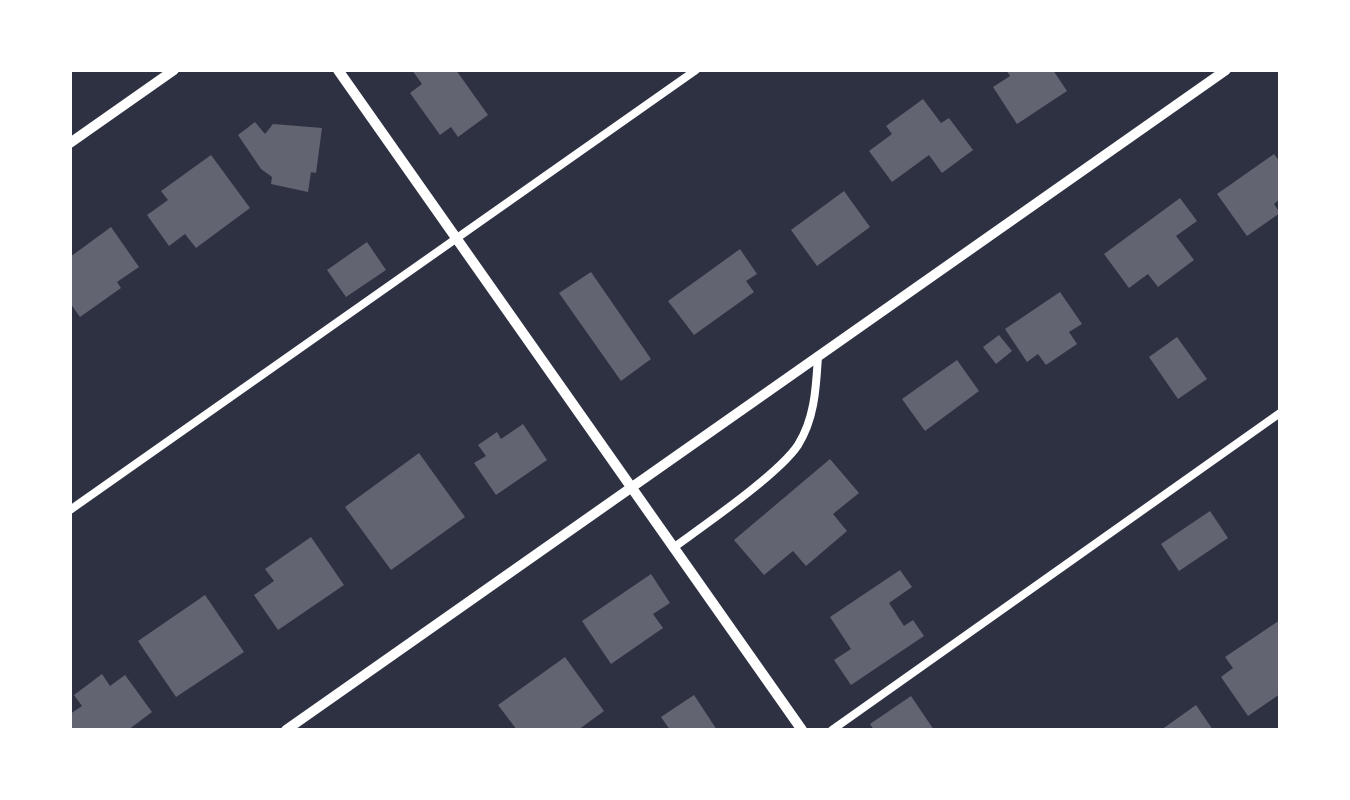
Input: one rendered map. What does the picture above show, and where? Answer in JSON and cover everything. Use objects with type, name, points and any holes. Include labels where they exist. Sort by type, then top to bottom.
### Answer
[{"type":"street","points":[[70,143],[174,70]]},
{"type":"street","points":[[338,70],[802,730]]},
{"type":"street","points":[[286,730],[1226,70]]},
{"type":"lane","points":[[70,510],[696,70]]},
{"type":"lane","points":[[673,548],[797,447],[816,398],[818,356]]},
{"type":"lane","points":[[832,730],[1280,413]]},
{"type":"building","points":[[412,70],[456,70],[488,115],[458,137],[451,127],[440,135],[410,93],[422,84]]},
{"type":"building","points":[[1006,70],[1053,70],[1067,91],[1017,124],[993,87],[1010,76]]},
{"type":"building","points":[[923,99],[941,123],[949,118],[973,150],[942,173],[929,155],[892,182],[869,151],[892,134],[886,126]]},
{"type":"building","points":[[255,122],[265,134],[273,124],[322,128],[316,173],[311,172],[308,192],[271,184],[272,177],[261,169],[238,135]]},
{"type":"building","points":[[1274,154],[1280,162],[1280,199],[1274,204],[1280,213],[1247,236],[1217,194]]},
{"type":"building","points":[[211,155],[250,208],[196,248],[185,234],[169,246],[147,215],[168,200],[161,191]]},
{"type":"building","points":[[844,191],[870,227],[817,266],[791,230]]},
{"type":"building","points":[[1180,198],[1197,221],[1176,236],[1194,260],[1158,287],[1148,274],[1129,288],[1104,254]]},
{"type":"building","points":[[111,227],[139,267],[117,282],[121,288],[80,317],[70,303],[70,257]]},
{"type":"building","points":[[367,242],[386,270],[346,297],[327,270]]},
{"type":"building","points":[[740,249],[757,274],[746,281],[754,292],[694,335],[668,301]]},
{"type":"building","points":[[591,272],[651,359],[621,381],[559,293]]},
{"type":"building","points":[[1060,292],[1082,324],[1069,332],[1077,344],[1046,365],[1038,354],[1027,362],[1005,329]]},
{"type":"building","points":[[999,335],[1012,351],[996,364],[983,347]]},
{"type":"building","points":[[1177,337],[1207,379],[1178,399],[1149,357]]},
{"type":"building","points":[[957,360],[979,391],[925,431],[902,399]]},
{"type":"building","points":[[523,424],[547,460],[496,495],[474,463],[486,456],[478,445],[497,432],[501,439]]},
{"type":"building","points":[[419,453],[465,517],[391,570],[345,507]]},
{"type":"building","points":[[830,459],[859,493],[833,514],[847,531],[806,566],[793,551],[764,575],[734,540]]},
{"type":"building","points":[[1210,511],[1228,538],[1179,571],[1161,544]]},
{"type":"building","points":[[311,537],[344,585],[278,630],[254,595],[274,581],[265,569]]},
{"type":"building","points":[[900,570],[912,587],[889,603],[904,626],[913,620],[924,636],[851,685],[834,660],[851,649],[830,617]]},
{"type":"building","points":[[651,574],[670,603],[653,614],[663,628],[611,664],[582,621]]},
{"type":"building","points":[[205,595],[244,652],[176,697],[138,641]]},
{"type":"building","points":[[1280,620],[1280,694],[1248,716],[1221,677],[1233,668],[1225,657]]},
{"type":"building","points":[[565,657],[604,711],[578,730],[517,730],[498,705]]},
{"type":"building","points":[[102,674],[110,686],[125,675],[152,712],[128,730],[70,730],[70,714],[82,706],[74,695]]},
{"type":"building","points":[[694,695],[717,730],[670,730],[661,717]]},
{"type":"building","points":[[911,696],[934,730],[874,730],[870,724]]},
{"type":"building","points":[[1196,705],[1213,730],[1161,730]]}]
